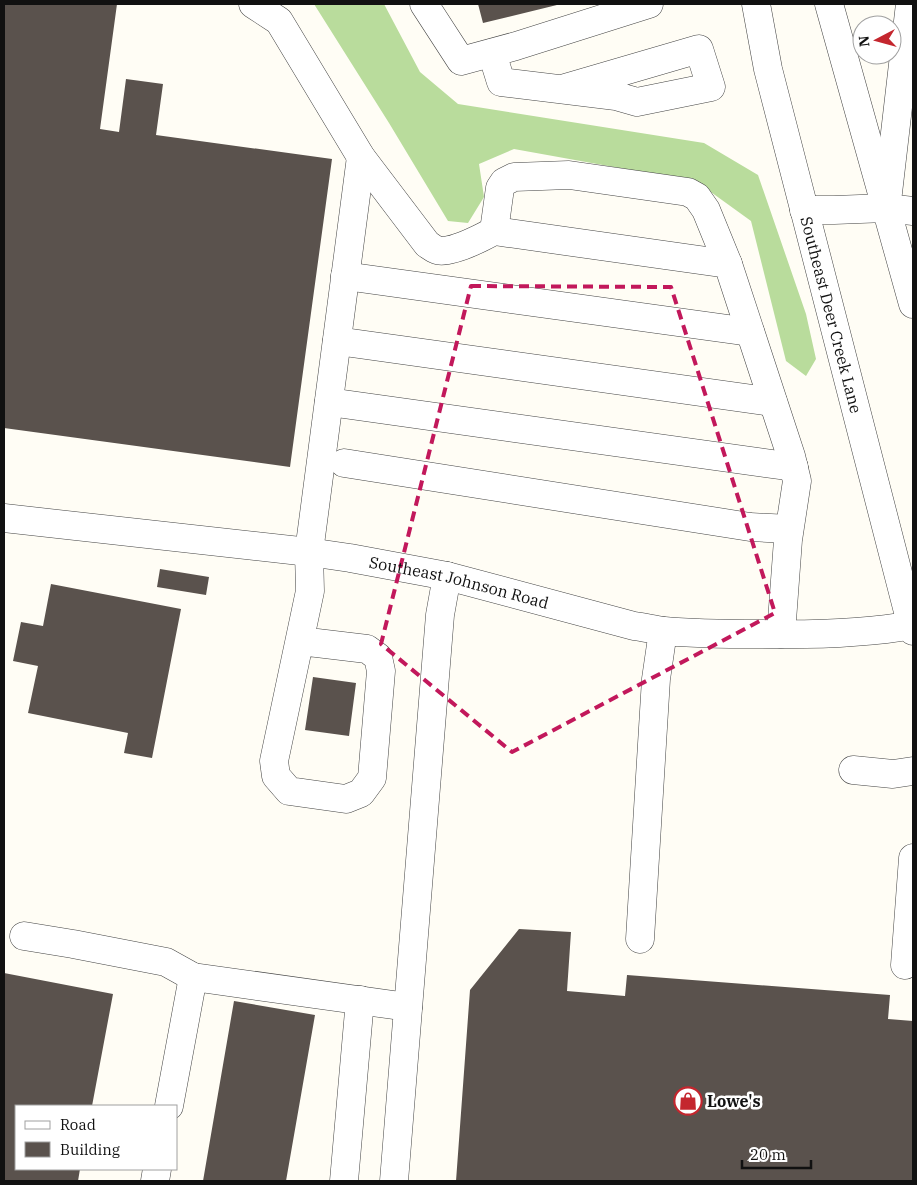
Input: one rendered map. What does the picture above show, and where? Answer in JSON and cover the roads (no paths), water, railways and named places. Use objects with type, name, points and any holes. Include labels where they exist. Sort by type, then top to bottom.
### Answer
[{"type":"street","points":[[254,4],[279,21],[361,157],[427,244],[438,251],[449,251],[494,231],[728,264]]},
{"type":"street","points":[[424,4],[461,61],[649,4]]},
{"type":"street","name":"Southeast Deer Creek Lane","points":[[756,4],[768,69],[913,627]]},
{"type":"street","points":[[829,4],[913,304]]},
{"type":"street","points":[[886,208],[910,4]]},
{"type":"street","points":[[492,53],[501,82],[562,89]]},
{"type":"street","points":[[300,641],[367,649],[378,657],[381,671],[372,778],[361,793],[346,799],[288,791],[276,776],[274,761],[310,591],[309,552],[361,157]]},
{"type":"street","points":[[494,231],[500,188],[504,182],[514,177],[569,175],[688,192],[697,197],[706,210],[728,264],[774,402],[797,481],[789,528],[781,634]]},
{"type":"street","points":[[804,210],[886,208],[913,211]]},
{"type":"street","points":[[432,288],[438,251]]},
{"type":"street","points":[[346,276],[750,332]]},
{"type":"street","points":[[337,340],[774,402]]},
{"type":"street","points":[[329,402],[794,467]]},
{"type":"street","points":[[344,462],[750,527],[789,528]]},
{"type":"street","name":"Southeast Johnson Road","points":[[4,518],[350,558],[447,576],[634,626],[663,631],[781,634],[860,632],[913,627]]},
{"type":"street","points":[[394,1181],[440,615],[447,576]]},
{"type":"street","points":[[640,939],[656,679],[663,631]]},
{"type":"street","points":[[853,770],[893,774],[913,772]]},
{"type":"street","points":[[905,965],[913,858]]},
{"type":"street","points":[[24,936],[166,962],[192,977],[408,1007]]},
{"type":"street","points":[[169,1105],[192,977]]},
{"type":"street","points":[[344,1181],[360,1000]]},
{"type":"place","name":"Lowe's","points":[[688,1101]]}]
